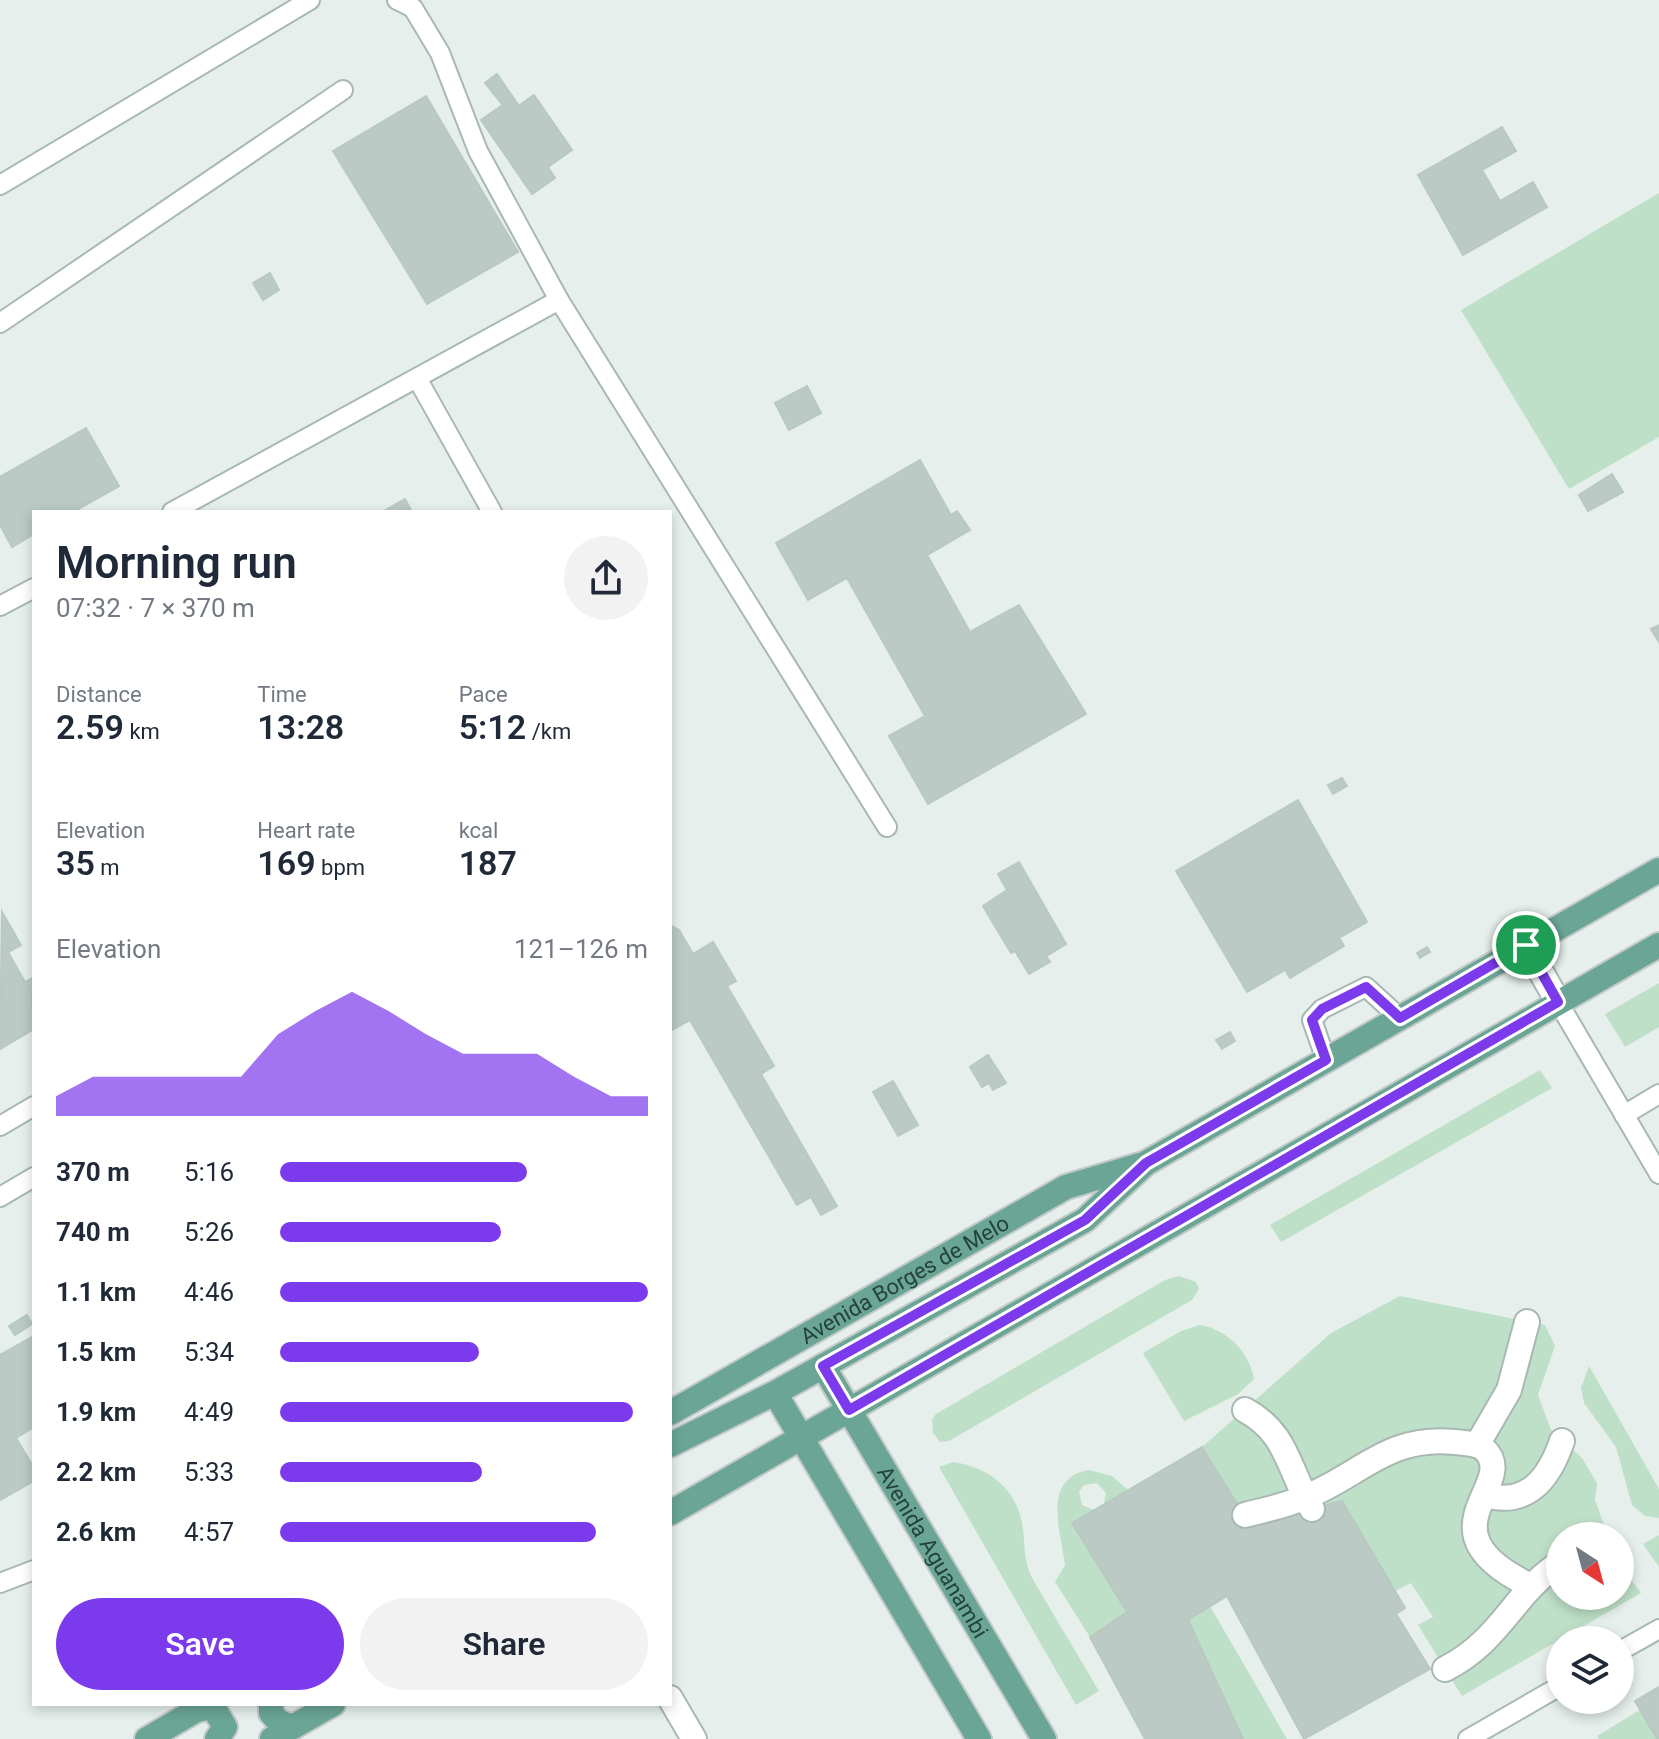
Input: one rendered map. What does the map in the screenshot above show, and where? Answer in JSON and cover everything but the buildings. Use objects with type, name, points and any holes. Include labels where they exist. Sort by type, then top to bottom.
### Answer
[{"type":"main road","name":"Avenida Borges de Melo","points":[[672,1412],[1066,1187],[1146,1163],[1659,870]]},
{"type":"main road","points":[[1624,965],[1659,936]]},
{"type":"main road","points":[[672,1512],[1659,945]]},
{"type":"main road","name":"Avenida Borges de Melo","points":[[672,1444],[775,1393],[1085,1220],[1146,1163]]},
{"type":"main road","name":"Avenida Aguanambi","points":[[823,1366],[1044,1739]]},
{"type":"main road","points":[[775,1393],[979,1739]]},
{"type":"main road","points":[[271,1706],[271,1713],[279,1722],[282,1733],[329,1706]]},
{"type":"main road","points":[[147,1739],[202,1707],[213,1707],[221,1716],[225,1727],[217,1739]]},
{"type":"street","points":[[1526,945],[1558,1002]]},
{"type":"street","points":[[1477,1445],[1509,1390],[1527,1322]]},
{"type":"street","points":[[1245,1410],[1265,1420],[1275,1431],[1309,1503]]},
{"type":"street","points":[[1245,1515],[1309,1503],[1382,1454],[1409,1444],[1435,1441],[1477,1445],[1486,1451],[1491,1463],[1485,1495],[1473,1529],[1477,1546],[1501,1572],[1531,1586]]},
{"type":"street","points":[[1485,1495],[1502,1500],[1521,1498],[1548,1471],[1562,1441]]},
{"type":"street","points":[[1445,1669],[1486,1643],[1531,1586],[1546,1574]]},
{"type":"street","points":[[672,1701],[694,1739]]},
{"type":"lane","points":[[0,185],[310,0]]},
{"type":"lane","points":[[397,0],[413,8],[440,53],[478,151],[559,300],[887,827]]},
{"type":"lane","points":[[0,323],[343,90]]},
{"type":"lane","points":[[176,510],[559,300]]},
{"type":"lane","points":[[417,378],[491,510]]},
{"type":"lane","points":[[0,606],[32,589]]},
{"type":"lane","points":[[1326,1060],[1312,1020],[1322,1009],[1366,987],[1400,1018]]},
{"type":"lane","points":[[1558,1002],[1659,1174]]},
{"type":"lane","points":[[1624,1115],[1659,1094]]},
{"type":"lane","points":[[0,1126],[32,1107]]},
{"type":"lane","points":[[0,1197],[32,1178]]},
{"type":"lane","points":[[0,1583],[32,1571]]},
{"type":"lane","points":[[1634,1643],[1659,1629]]},
{"type":"lane","points":[[1468,1739],[1546,1694]]},
{"type":"green space","points":[[1659,193],[1659,437],[1569,489],[1461,310]]},
{"type":"green space","points":[[1659,983],[1659,1027],[1625,1047],[1605,1014]]},
{"type":"green space","points":[[1540,1070],[1552,1088],[1281,1242],[1270,1225]]},
{"type":"green space","points":[[1179,1276],[1196,1282],[1199,1289],[1192,1300],[949,1441],[940,1442],[933,1433],[932,1419],[936,1414],[1165,1280]]},
{"type":"green space","points":[[1400,1296],[1545,1325],[1555,1346],[1538,1395],[1551,1430],[1582,1458],[1597,1483],[1595,1500],[1603,1522],[1546,1522],[1546,1610],[1611,1610],[1584,1626],[1546,1626],[1546,1648],[1462,1696],[1418,1625],[1433,1617],[1411,1583],[1395,1591],[1342,1501],[1250,1525],[1202,1447],[1331,1333]]},
{"type":"green space","points":[[1200,1325],[1219,1332],[1235,1343],[1247,1359],[1254,1379],[1238,1394],[1184,1421],[1143,1353],[1181,1331]]},
{"type":"green space","points":[[1589,1366],[1659,1489],[1659,1518],[1645,1516],[1632,1505],[1616,1447],[1584,1403],[1581,1388]]},
{"type":"green space","points":[[953,1462],[990,1475],[1009,1492],[1015,1503],[1032,1578],[1099,1691],[1076,1705],[939,1467]]},
{"type":"green space","points":[[1089,1470],[1112,1476],[1128,1490],[1104,1504],[1106,1493],[1097,1483],[1084,1485],[1079,1492],[1082,1505],[1094,1510],[1072,1523],[1127,1612],[1090,1637],[1055,1582],[1065,1565],[1058,1523],[1059,1495],[1064,1484],[1074,1475]]},
{"type":"green space","points":[[1659,1535],[1659,1567],[1643,1544]]},
{"type":"green space","points":[[1634,1584],[1641,1593],[1634,1597]]},
{"type":"green space","points":[[1210,1606],[1287,1739],[1243,1739],[1188,1620]]},
{"type":"green space","points":[[1640,1710],[1657,1739],[1599,1739],[1597,1736],[1634,1714]]},
{"type":"route","points":[[1526,945],[1558,1002],[849,1410],[823,1366],[1085,1220],[1146,1163],[1326,1060],[1312,1020],[1322,1009],[1366,987],[1372,989],[1400,1018],[1526,945]]}]
